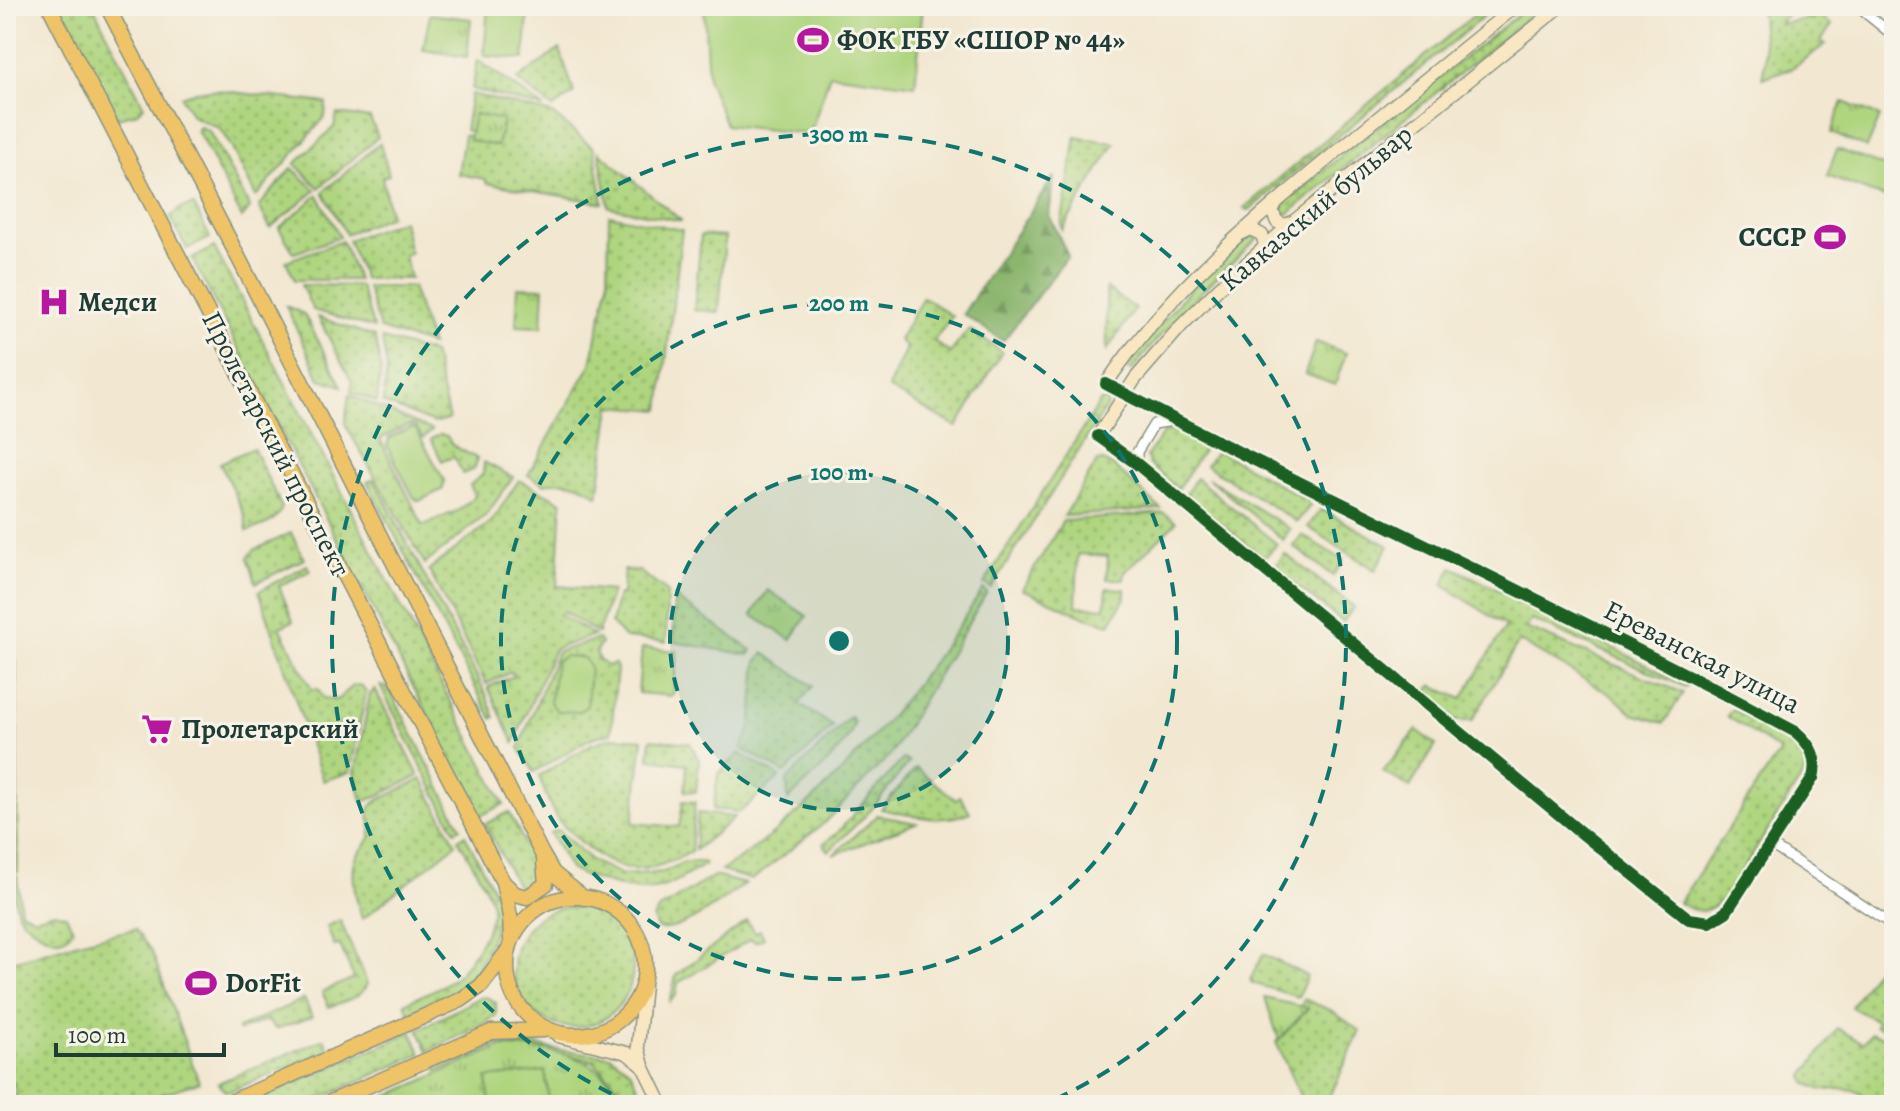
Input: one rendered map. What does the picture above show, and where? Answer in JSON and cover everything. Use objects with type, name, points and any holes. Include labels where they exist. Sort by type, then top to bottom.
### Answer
[{"type":"main road","name":"Пролетарский проспект","points":[[49,6],[503,882],[510,916],[508,946]]},
{"type":"main road","name":"Пролетарский проспект","points":[[107,6],[239,257],[542,854],[553,873],[584,898]]},
{"type":"main road","name":"Кавказский бульвар","points":[[1106,384],[1155,318],[1200,271],[1276,203],[1516,6]]},
{"type":"main road","name":"Кавказский бульвар","points":[[1098,436],[1125,394],[1181,326],[1294,221],[1561,6]]},
{"type":"main road","points":[[1276,203],[1272,211],[1274,219],[1281,224],[1294,221]]},
{"type":"main road","points":[[1243,233],[1251,229],[1259,232],[1265,244],[1261,252]]},
{"type":"main road","points":[[503,882],[527,897],[543,888],[546,879],[542,854]]},
{"type":"main road","points":[[224,1105],[461,1000],[481,986],[524,921],[538,910],[559,902],[584,898],[606,903],[638,932],[645,956],[644,1000],[638,1038],[643,1066],[662,1105]]},
{"type":"main road","points":[[508,946],[505,969],[512,994],[522,1012],[552,1033],[627,1053],[643,1066]]},
{"type":"main road","points":[[324,1105],[491,1032],[589,1032],[620,1018],[631,1008],[644,985]]},
{"type":"street","points":[[1857,6],[1894,36]]},
{"type":"street","name":"Ереванская улица","points":[[1098,436],[1137,464],[1689,919],[1710,922],[1722,916],[1771,845],[1814,773],[1812,749],[1796,732],[1538,600],[1174,421],[1106,384]]},
{"type":"street","points":[[1137,464],[1137,452],[1154,424],[1174,421]]},
{"type":"street","points":[[1771,845],[1894,926]]},
{"type":"green space","points":[[59,6],[93,6],[144,106],[136,113],[117,118]]},
{"type":"green space","points":[[488,6],[529,6],[524,59],[484,56]]},
{"type":"green space","name":"ФОК ГБУ «СШОР № 44»","points":[[704,6],[923,6],[915,85],[830,74],[810,134],[726,125],[708,80]]},
{"type":"green space","points":[[1485,6],[1496,6],[1249,210],[1244,208]]},
{"type":"green space","points":[[1529,6],[1542,6],[1288,214],[1282,212],[1281,204]]},
{"type":"green space","points":[[1760,6],[1792,6],[1780,24],[1812,18],[1809,16],[1813,11],[1832,25],[1821,41],[1826,44],[1792,68],[1762,78],[1765,61]]},
{"type":"green space","points":[[430,14],[471,19],[467,57],[423,50]]},
{"type":"green space","points":[[560,49],[574,93],[553,108],[517,80]]},
{"type":"green space","points":[[478,60],[544,108],[472,89]]},
{"type":"green space","points":[[215,90],[326,103],[325,117],[256,197],[219,128],[192,116],[181,96]]},
{"type":"green space","points":[[471,94],[552,114],[594,148],[603,203],[486,183],[486,179],[458,174],[464,135],[497,146],[503,121],[475,114],[471,132],[465,130]]},
{"type":"green space","points":[[1843,102],[1880,117],[1867,148],[1831,133]]},
{"type":"green space","points":[[337,114],[370,118],[378,137],[319,188],[295,164],[334,127]]},
{"type":"green space","points":[[474,114],[503,120],[497,146],[469,140]]},
{"type":"green space","points":[[200,127],[209,131],[250,208],[242,218],[197,130]]},
{"type":"green space","points":[[1076,137],[1115,143],[1062,230],[1061,226]]},
{"type":"green space","points":[[380,143],[389,175],[382,177],[390,216],[346,234],[323,192]]},
{"type":"green space","points":[[1837,149],[1894,170],[1885,198],[1827,176]]},
{"type":"green space","points":[[599,152],[682,221],[609,207]]},
{"type":"green space","points":[[292,168],[316,190],[270,228],[259,206]]},
{"type":"green space","points":[[1054,176],[1049,215],[1068,256],[1003,341],[963,314]]},
{"type":"green space","points":[[318,195],[340,237],[294,253],[279,228]]},
{"type":"green space","points":[[194,205],[210,238],[187,249],[170,217],[181,208]]},
{"type":"green space","points":[[609,215],[682,230],[660,410],[611,406],[598,496],[572,483],[544,484],[528,475],[591,364],[608,285]]},
{"type":"green space","points":[[403,220],[410,253],[404,255],[410,279],[364,279],[348,240]]},
{"type":"green space","points":[[1252,233],[1257,239],[1176,319],[1132,371],[1125,367],[1184,296]]},
{"type":"green space","points":[[701,235],[725,237],[719,312],[694,310]]},
{"type":"green space","points":[[342,241],[358,280],[295,280],[286,261]]},
{"type":"green space","points":[[214,247],[504,804],[480,816],[192,259]]},
{"type":"green space","points":[[301,285],[360,286],[374,328],[313,310]]},
{"type":"green space","points":[[367,287],[412,287],[431,345],[380,329]]},
{"type":"green space","points":[[518,287],[544,288],[542,327],[516,326]]},
{"type":"green space","points":[[1106,288],[1135,309],[1107,350]]},
{"type":"green space","points":[[923,297],[952,316],[934,341],[950,353],[969,329],[1002,352],[957,427],[888,388],[906,348],[899,340]]},
{"type":"green space","points":[[286,306],[304,314],[342,386],[320,379]]},
{"type":"green space","points":[[318,317],[375,337],[381,369],[377,402],[351,392],[352,382]]},
{"type":"green space","points":[[382,339],[433,353],[449,419],[434,423],[383,403],[387,369]]},
{"type":"green space","points":[[1316,342],[1346,353],[1335,385],[1305,374]]},
{"type":"green space","points":[[349,395],[432,430],[423,438],[415,426],[408,425],[380,439],[423,526],[459,510],[475,496],[470,485],[483,474],[484,462],[513,477],[487,514],[425,564],[345,424]]},
{"type":"green space","points":[[1104,400],[1107,406],[991,588],[984,584],[1100,402]]},
{"type":"green space","points":[[410,428],[416,429],[444,480],[443,489],[419,501],[414,498],[387,446],[389,438]]},
{"type":"green space","points":[[1176,430],[1205,447],[1178,489],[1149,464],[1147,456],[1164,432]]},
{"type":"green space","points":[[440,434],[447,436],[452,445],[478,459],[474,469],[463,474],[454,457],[442,461],[431,439]]},
{"type":"green space","points":[[253,448],[282,508],[272,521],[247,531],[245,516],[220,463]]},
{"type":"green space","points":[[1217,450],[1312,503],[1297,522],[1206,465]]},
{"type":"green space","points":[[1103,461],[1113,466],[1161,509],[1064,516],[1097,462]]},
{"type":"green space","points":[[1196,478],[1277,544],[1263,559],[1186,494]]},
{"type":"green space","points":[[1208,478],[1290,529],[1283,540]]},
{"type":"green space","points":[[374,479],[485,692],[495,717],[492,719],[367,482]]},
{"type":"green space","points":[[519,480],[562,502],[557,586],[612,591],[598,633],[563,612],[559,615],[594,635],[554,649],[514,743],[488,687],[514,676],[511,672],[486,684],[429,570],[492,521]]},
{"type":"green space","points":[[1321,509],[1389,546],[1375,570],[1308,527]]},
{"type":"green space","points":[[1164,513],[1176,522],[1125,572],[1124,579],[1107,579],[1108,556],[1078,554],[1076,606],[1105,608],[1107,588],[1125,589],[1125,598],[1110,624],[1022,589],[1063,521]]},
{"type":"green space","points":[[291,533],[304,559],[256,583],[248,557],[254,550]]},
{"type":"green space","points":[[1302,535],[1343,560],[1333,576],[1293,546]]},
{"type":"green space","points":[[1285,554],[1354,607],[1343,622],[1274,568]]},
{"type":"green space","points":[[307,565],[310,571],[279,586],[293,621],[280,627],[312,690],[318,689],[323,698],[337,700],[353,686],[361,685],[366,692],[350,772],[323,781],[259,591]]},
{"type":"green space","points":[[1452,567],[1687,685],[1685,687],[1532,620],[1526,628],[1683,693],[1664,723],[1633,714],[1613,696],[1519,641],[1472,721],[1455,721],[1425,696],[1432,685],[1462,699],[1506,626],[1443,585]]},
{"type":"green space","points":[[624,570],[639,571],[667,592],[666,642],[625,638],[611,623],[618,595],[622,595]]},
{"type":"green space","points":[[983,589],[987,592],[891,754],[822,825],[752,880],[721,871],[798,813],[867,744],[928,668]]},
{"type":"green space","points":[[768,590],[807,616],[791,640],[752,615]]},
{"type":"green space","points":[[674,597],[752,650],[749,655],[674,642]]},
{"type":"green space","points":[[598,639],[601,643],[596,652],[599,660],[608,666],[615,664],[617,669],[611,733],[591,738],[534,772],[519,748],[557,652]]},
{"type":"green space","points":[[642,648],[677,651],[673,696],[638,693]]},
{"type":"green space","points":[[764,653],[813,686],[799,704],[833,726],[785,773],[741,748],[751,729],[757,662]]},
{"type":"green space","points":[[565,656],[584,658],[590,667],[587,706],[578,712],[557,711],[550,702],[556,661]]},
{"type":"green space","points":[[6,659],[16,660],[18,872],[12,872],[6,858]]},
{"type":"green space","points":[[380,686],[389,688],[461,828],[455,831]]},
{"type":"green space","points":[[375,689],[419,776],[362,801],[355,773],[370,694]]},
{"type":"green space","points":[[1732,709],[1797,744],[1805,763],[1804,774],[1725,897],[1709,909],[1698,911],[1679,903],[1780,751],[1727,716]]},
{"type":"green space","points":[[850,717],[854,721],[847,739],[788,800],[787,780]]},
{"type":"green space","points":[[1417,730],[1436,745],[1410,787],[1383,772]]},
{"type":"green space","points":[[614,737],[643,739],[633,823],[679,827],[683,801],[695,802],[691,852],[645,868],[619,866],[592,851],[556,817],[539,776],[592,744]]},
{"type":"green space","points":[[651,739],[690,743],[699,760],[696,792],[685,791],[687,764],[649,759]]},
{"type":"green space","points":[[739,753],[780,777],[740,812],[713,809],[718,774]]},
{"type":"green space","points":[[903,759],[909,762],[871,810],[829,851],[823,844],[837,833]]},
{"type":"green space","points":[[916,768],[956,800],[960,796],[970,812],[937,818],[881,809]]},
{"type":"green space","points":[[422,779],[456,844],[362,919],[353,875],[357,857],[370,837],[370,807]]},
{"type":"green space","points":[[509,812],[541,876],[542,881],[527,892],[517,886],[485,824]]},
{"type":"green space","points":[[698,813],[735,817],[695,850]]},
{"type":"green space","points":[[877,816],[916,823],[833,855]]},
{"type":"green space","points":[[558,830],[593,862],[622,875],[664,872],[684,862],[705,864],[668,885],[646,890],[621,887],[570,869],[550,833]]},
{"type":"green space","points":[[465,835],[497,899],[494,930],[478,966],[462,985],[409,1013],[405,1003],[444,985],[461,971],[480,944],[492,914],[491,900],[483,882],[458,839]]},
{"type":"green space","points":[[12,876],[17,876],[21,911],[35,918],[54,912],[66,915],[73,929],[68,935],[62,939],[52,938],[22,919],[16,906]]},
{"type":"green space","points":[[714,876],[745,884],[677,927],[657,928],[653,919],[658,910]]},
{"type":"green space","points":[[573,907],[596,912],[615,925],[628,944],[633,967],[628,990],[615,1009],[596,1022],[573,1027],[550,1022],[531,1009],[518,990],[513,967],[518,944],[531,925],[550,912]]},
{"type":"green space","points":[[340,920],[367,983],[357,996],[329,1007],[322,992],[354,978],[340,945],[334,946],[327,926]]},
{"type":"green space","points":[[747,921],[755,933],[760,930],[764,938],[755,942],[751,939],[678,983],[676,995],[670,1001],[676,975]]},
{"type":"green space","points":[[135,929],[152,952],[199,1082],[129,1105],[17,1105],[14,1083],[6,1084],[6,963]]},
{"type":"green space","points":[[1892,944],[1894,1031],[1875,1026],[1877,1021],[1851,1007]]},
{"type":"green space","points":[[1263,954],[1307,976],[1298,997],[1252,983],[1250,980]]},
{"type":"green space","points":[[486,997],[496,1002],[496,1015],[428,1051],[418,1030]]},
{"type":"green space","points":[[1265,998],[1308,1008],[1279,1040]]},
{"type":"green space","points":[[304,999],[312,1017],[276,1029],[266,1020],[239,1031],[238,1028]]},
{"type":"green space","points":[[1304,999],[1332,1011],[1360,1031],[1326,1105],[1304,1105],[1276,1042],[1308,1009],[1301,1007]]},
{"type":"green space","points":[[1837,1028],[1863,1043],[1871,1033],[1894,1039],[1894,1089],[1883,1105],[1871,1105],[1850,1089],[1822,1090],[1806,1083],[1804,1076]]},
{"type":"green space","points":[[412,1032],[421,1054],[312,1102],[302,1105],[242,1105]]},
{"type":"green space","points":[[324,1039],[330,1050],[230,1091],[225,1091],[218,1083]]},
{"type":"green space","points":[[495,1040],[520,1040],[553,1049],[611,1056],[630,1070],[648,1105],[636,1105],[593,1061],[544,1049],[499,1044],[438,1071],[435,1066]]},
{"type":"green space","points":[[500,1047],[550,1051],[587,1063],[606,1077],[632,1105],[367,1105]]},
{"type":"green space","points":[[545,1071],[549,1102],[490,1105],[487,1078]]},
{"type":"cycle path","points":[[1098,436],[1137,464],[1689,919],[1710,922],[1726,912],[1813,778],[1815,764],[1812,752],[1796,732],[1106,384]]},
{"type":"place","name":"ФОК ГБУ «СШОР № 44»","points":[[813,40]]},
{"type":"place","name":"СССР","points":[[1830,237]]},
{"type":"place","name":"Медси","points":[[54,302]]},
{"type":"place","name":"Пролетарский","points":[[157,729]]},
{"type":"place","name":"DorFit","points":[[201,983]]}]
